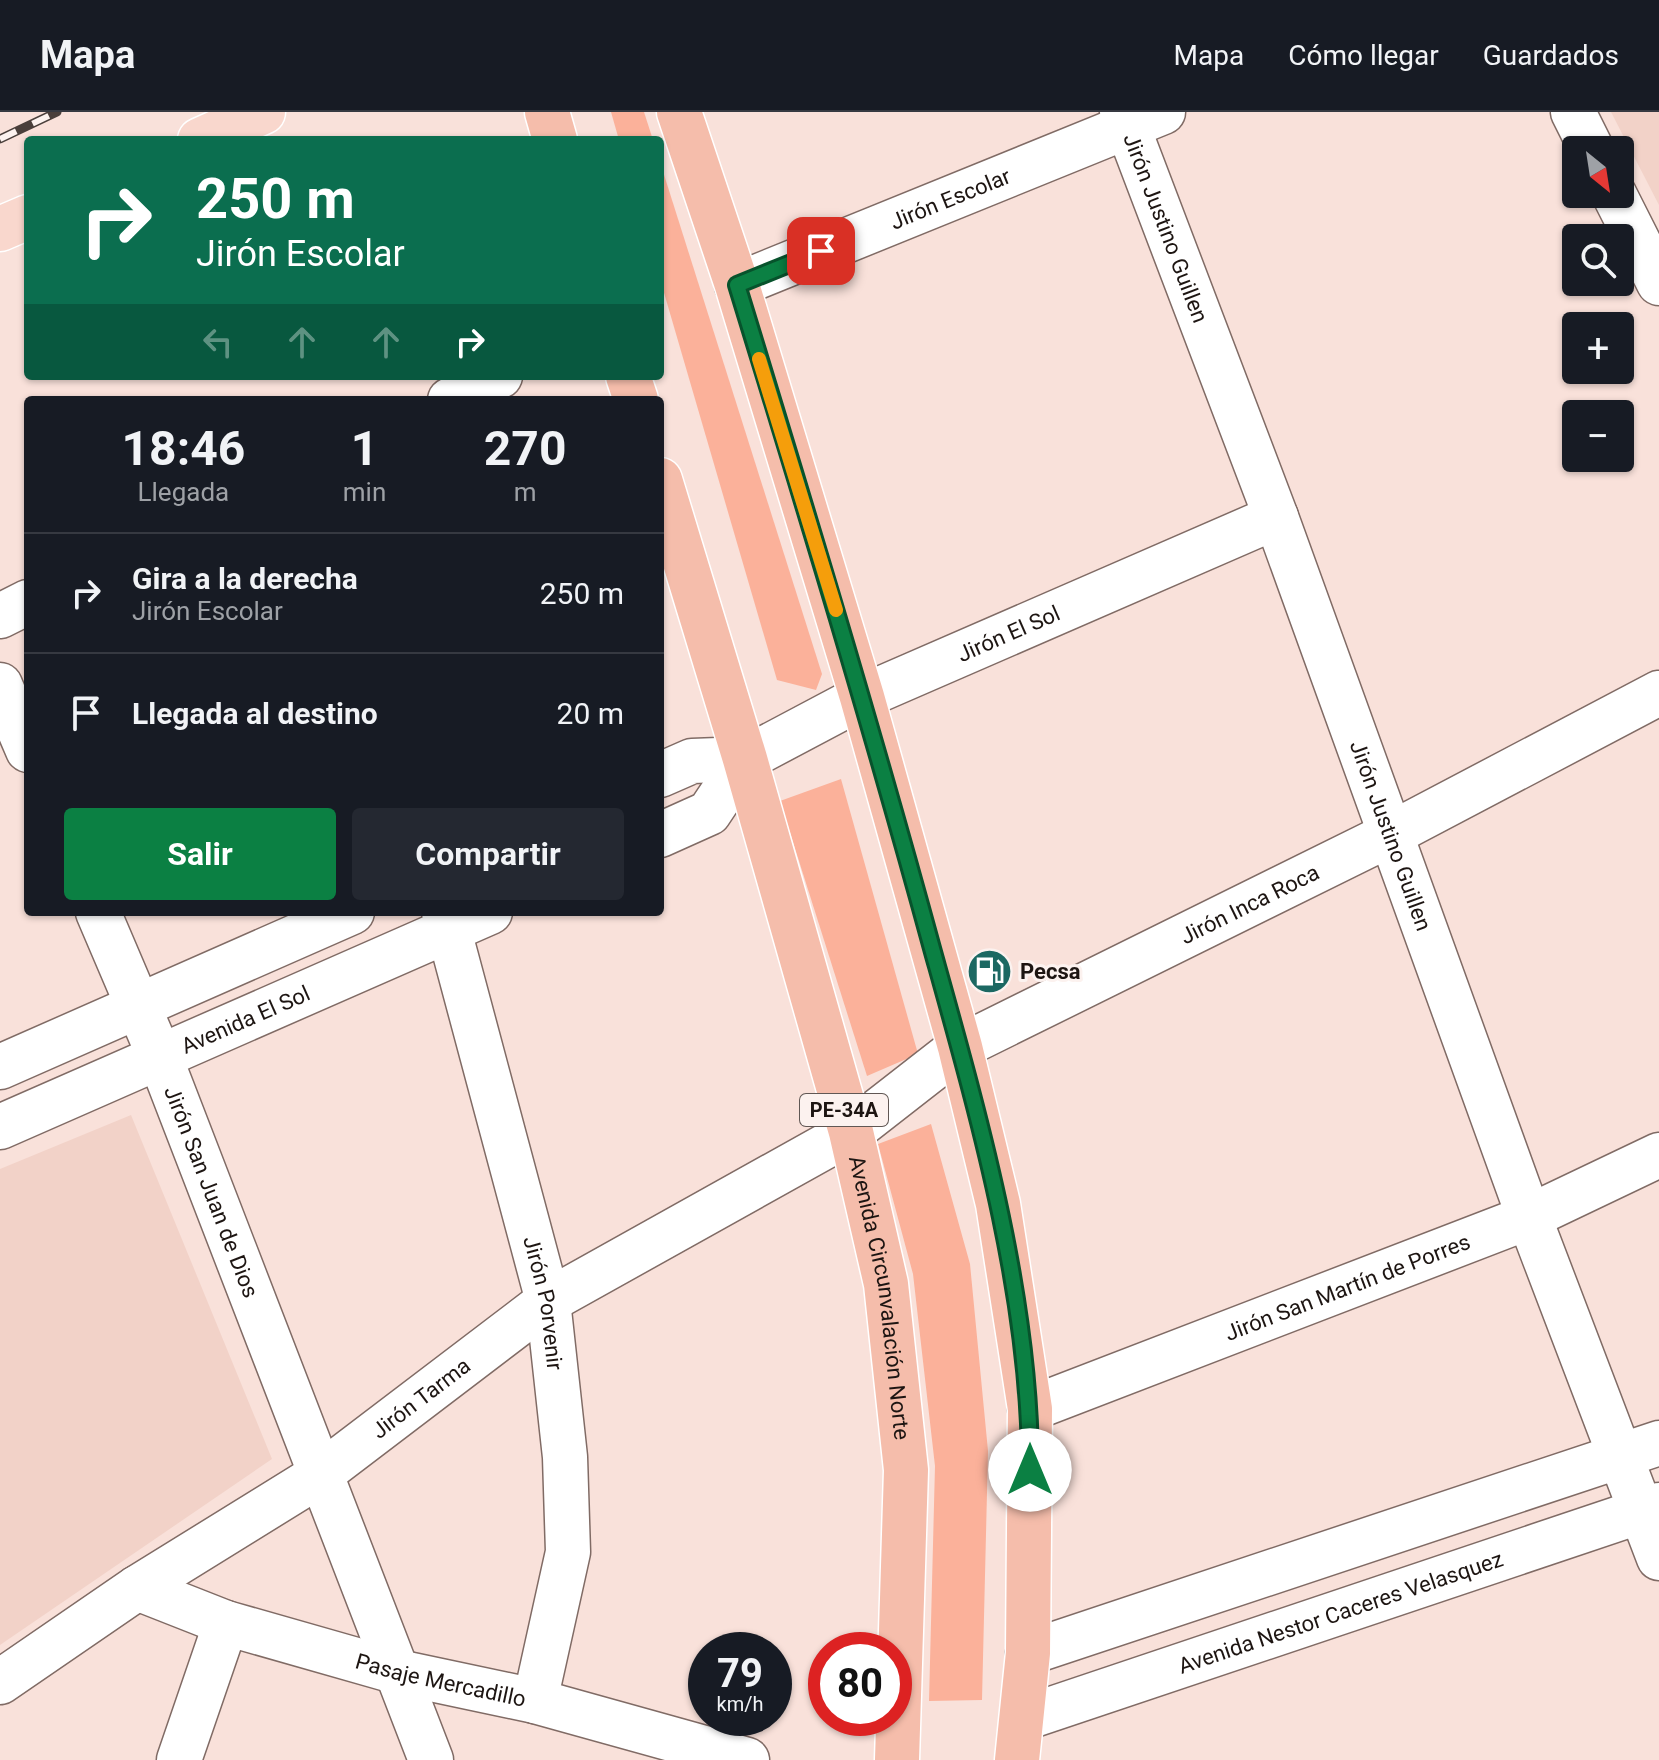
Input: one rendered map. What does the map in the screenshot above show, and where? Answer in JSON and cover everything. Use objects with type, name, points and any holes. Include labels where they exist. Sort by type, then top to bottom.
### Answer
[{"type":"highway","points":[[547,112],[554,136]]},
{"type":"highway","points":[[679,112],[737,285],[862,697],[960,1047],[998,1204],[1030,1409],[1028,1653],[1019,1740]]},
{"type":"highway","name":"Avenida Circunvalación Norte","points":[[664,493],[745,759],[851,1132],[886,1284],[906,1470],[897,1760]]},
{"type":"main road","points":[[209,136],[263,112]]},
{"type":"main road","points":[[0,229],[24,219]]},
{"type":"street","points":[[1573,112],[1585,136]]},
{"type":"street","name":"Jirón Escolar","points":[[737,285],[1137,117]]},
{"type":"street","name":"Jirón Justino Guillen","points":[[1137,117],[1276,517],[1618,1458],[1651,1508],[1659,1558]]},
{"type":"street","points":[[1621,208],[1659,283]]},
{"type":"street","points":[[458,396],[492,380]]},
{"type":"street","name":"Jirón El Sol","points":[[745,759],[862,697],[1276,517]]},
{"type":"street","points":[[0,616],[24,604]]},
{"type":"street","points":[[0,685],[24,741]]},
{"type":"street","name":"Jirón Inca Roca","points":[[851,1132],[960,1047],[1391,834],[1659,693]]},
{"type":"street","points":[[664,773],[692,761],[745,759]]},
{"type":"street","points":[[664,833],[709,813],[745,759]]},
{"type":"street","name":"Jirón San Juan de Dios","points":[[100,916],[159,1055],[318,1476],[431,1760]]},
{"type":"street","points":[[0,1067],[343,916]]},
{"type":"street","name":"Avenida El Sol","points":[[0,1127],[446,921],[470,916]]},
{"type":"street","name":"Jirón Porvenir","points":[[446,921],[548,1301],[565,1457],[568,1552],[535,1701]]},
{"type":"street","name":"Jirón Tarma","points":[[0,1682],[137,1588],[318,1476],[548,1301],[851,1132]]},
{"type":"street","name":"Jirón San Martín de Porres","points":[[1030,1409],[1529,1217],[1659,1155]]},
{"type":"street","points":[[1028,1653],[1659,1443]]},
{"type":"street","name":"Avenida Nestor Caceres Velasquez","points":[[1019,1740],[1651,1508]]},
{"type":"street","name":"Pasaje Mercadillo","points":[[137,1588],[226,1623],[398,1672],[535,1701],[747,1760]]},
{"type":"street","points":[[179,1760],[226,1623]]},
{"type":"shaded area","points":[[611,112],[644,112],[652,136],[618,136]]},
{"type":"shaded area","points":[[1611,112],[1659,112],[1659,205],[1634,157],[1634,136],[1623,136]]},
{"type":"shaded area","points":[[664,175],[822,674],[816,690],[777,680],[664,293]]},
{"type":"shaded area","points":[[841,779],[918,1054],[867,1076],[780,801]]},
{"type":"shaded area","points":[[131,1115],[272,1459],[0,1645],[0,1169]]},
{"type":"shaded area","points":[[931,1124],[970,1264],[988,1451],[982,1700],[929,1701],[935,1466],[913,1274],[878,1144]]},
{"type":"railway","points":[[0,139],[57,112]]},
{"type":"slow traffic","points":[[759,359],[836,610]]},
{"type":"place","name":"Pecsa","points":[[989,971]]},
{"type":"route","points":[[821,251],[737,285],[862,697],[960,1047],[998,1204],[1030,1409],[1030,1470]]}]
